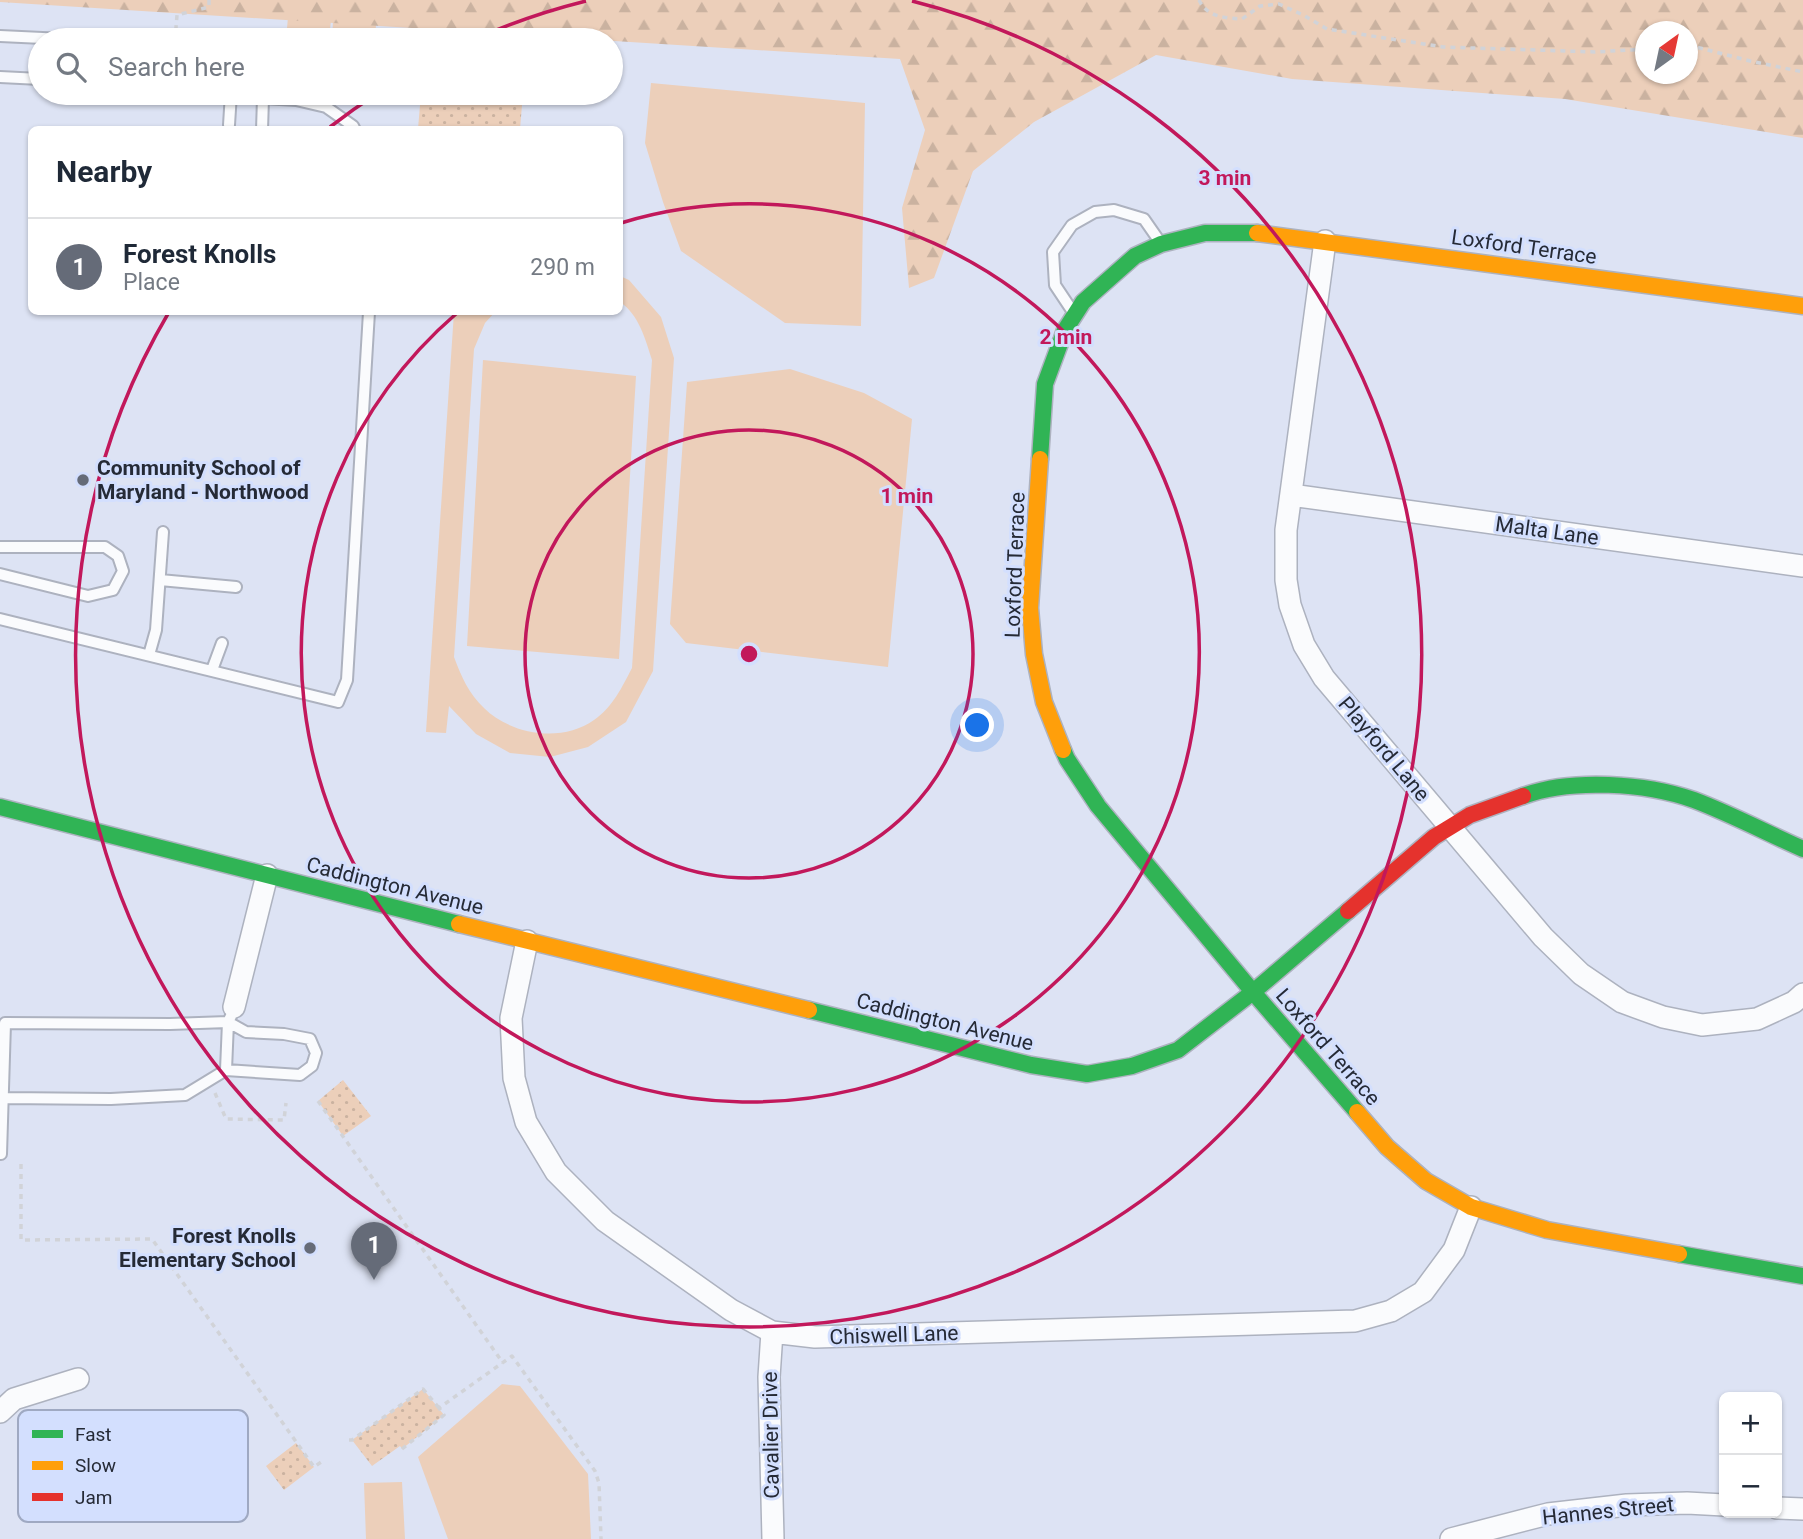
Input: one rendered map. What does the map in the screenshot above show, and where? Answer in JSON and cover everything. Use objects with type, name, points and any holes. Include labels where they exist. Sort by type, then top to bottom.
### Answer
[{"type":"street","name":"Loxford Terrace","points":[[1803,306],[1248,232],[1205,233],[1161,243],[1135,256],[1083,302],[1065,330],[1045,384],[1030,608],[1034,654],[1044,702],[1067,759],[1098,806],[1387,1147],[1426,1181],[1471,1207],[1547,1230],[1803,1276]]},
{"type":"street","name":"Playford Lane","points":[[1325,242],[1286,530],[1286,580],[1290,605],[1304,645],[1324,678],[1543,937],[1581,974],[1622,1002],[1663,1017],[1702,1024],[1757,1019],[1794,1002],[1803,994]]},
{"type":"street","name":"Malta Lane","points":[[1291,495],[1803,566]]},
{"type":"street","name":"Caddington Avenue","points":[[0,807],[1031,1065],[1087,1074],[1132,1066],[1178,1050],[1253,992],[1434,837],[1470,815],[1536,792],[1580,785],[1640,787],[1693,800],[1803,849]]},
{"type":"street","points":[[231,1014],[267,875]]},
{"type":"street","name":"Chiswell Lane","points":[[527,941],[512,1018],[514,1079],[526,1122],[555,1172],[605,1221],[731,1310],[772,1332],[815,1337],[1355,1321],[1391,1311],[1423,1292],[1454,1250],[1471,1207]]},
{"type":"street","name":"Cavalier Drive","points":[[772,1332],[769,1377],[773,1539]]},
{"type":"street","points":[[0,1412],[15,1399],[78,1379]]},
{"type":"street","name":"Hannes Street","points":[[1451,1539],[1548,1514],[1627,1505],[1719,1505]]},
{"type":"street","points":[[1782,1508],[1803,1509]]},
{"type":"lane","points":[[0,36],[28,37]]},
{"type":"lane","points":[[0,77],[28,78]]},
{"type":"lane","points":[[229,125],[230,105]]},
{"type":"lane","points":[[259,105],[262,126]]},
{"type":"lane","points":[[317,105],[326,107],[353,126]]},
{"type":"lane","points":[[1075,315],[1055,285],[1053,251],[1072,225],[1095,212],[1114,210],[1144,219],[1161,243]]},
{"type":"lane","points":[[0,619],[338,702],[347,680],[369,315]]},
{"type":"lane","points":[[149,655],[156,631],[163,532]]},
{"type":"lane","points":[[0,547],[105,547],[118,556],[123,571],[113,590],[88,596],[0,574]]},
{"type":"lane","points":[[160,580],[236,587]]},
{"type":"lane","points":[[212,670],[222,643]]},
{"type":"lane","points":[[226,1070],[231,1014]]},
{"type":"lane","points":[[4,1098],[111,1099],[184,1095],[226,1070],[300,1075],[312,1066],[316,1053],[310,1039],[284,1034],[246,1032],[231,1014]]},
{"type":"lane","points":[[1,1154],[5,1023],[170,1024],[231,1014]]},
{"type":"path","points":[[175,28],[177,15],[209,7],[209,0]]},
{"type":"path","points":[[1199,0],[1203,8],[1220,17],[1242,19],[1260,6],[1279,4],[1327,29],[1443,47],[1595,52],[1635,50]]},
{"type":"path","points":[[1698,48],[1803,72]]},
{"type":"path","points":[[214,1091],[226,1119],[284,1120],[286,1103]]},
{"type":"path","points":[[318,1101],[503,1363]]},
{"type":"path","points":[[21,1164],[21,1240],[152,1239],[314,1467],[324,1460]]},
{"type":"path","points":[[439,1408],[512,1356],[596,1471],[599,1483],[601,1539]]},
{"type":"path","points":[[349,1440],[424,1389],[444,1415],[402,1449]]},
{"type":"green space","points":[[0,0],[1803,0],[1803,138],[1565,99],[1292,79],[1156,55],[1034,122],[973,171],[934,278],[909,288],[902,208],[925,130],[900,59],[623,41],[623,28],[411,28]]},
{"type":"green space","points":[[288,17],[331,20],[330,28],[287,28]]},
{"type":"green space","points":[[333,21],[376,24],[376,28],[333,28]]},
{"type":"green space","points":[[651,83],[865,103],[861,326],[785,323],[681,251],[645,143]]},
{"type":"green space","points":[[420,105],[522,105],[520,126],[418,126]]},
{"type":"green space","points":[[623,277],[629,280],[661,317],[674,358],[653,671],[626,722],[588,747],[550,757],[510,753],[476,734],[449,706],[446,733],[426,732],[454,315],[492,315],[485,323],[474,349],[454,657],[463,678],[479,703],[495,717],[522,730],[552,733],[581,727],[601,715],[632,668],[652,360],[637,320],[623,304]]},
{"type":"green space","points":[[483,360],[636,376],[619,659],[467,646]]},
{"type":"green space","points":[[790,369],[864,393],[912,419],[888,667],[686,643],[670,624],[687,382]]},
{"type":"green space","points":[[343,1080],[371,1116],[343,1136],[318,1101]]},
{"type":"green space","points":[[502,1384],[520,1386],[588,1474],[591,1539],[448,1539],[418,1457]]},
{"type":"green space","points":[[423,1389],[444,1415],[402,1449],[400,1446],[372,1466],[352,1440]]},
{"type":"green space","points":[[296,1443],[314,1467],[284,1490],[266,1466]]},
{"type":"green space","points":[[402,1482],[405,1539],[366,1539],[364,1483]]},
{"type":"traffic: fast","points":[[1040,459],[1045,384],[1065,330],[1083,302],[1135,256],[1161,244],[1205,233],[1257,233]]},
{"type":"traffic: fast","points":[[1063,750],[1098,806],[1357,1112]]},
{"type":"traffic: fast","points":[[1523,796],[1542,790],[1586,785],[1654,790],[1708,805],[1803,849]]},
{"type":"traffic: fast","points":[[0,807],[459,924]]},
{"type":"traffic: fast","points":[[809,1010],[1031,1065],[1087,1074],[1132,1066],[1178,1050],[1253,992],[1348,911]]},
{"type":"traffic: fast","points":[[1679,1254],[1803,1276]]},
{"type":"traffic: slow","points":[[1257,233],[1803,306]]},
{"type":"traffic: slow","points":[[1040,459],[1030,608],[1034,654],[1044,702],[1063,750]]},
{"type":"traffic: slow","points":[[459,924],[809,1010]]},
{"type":"traffic: slow","points":[[1357,1112],[1387,1147],[1426,1181],[1471,1207],[1547,1230],[1679,1254]]},
{"type":"traffic: jam","points":[[1348,911],[1434,837],[1470,815],[1523,796]]},
{"type":"place","name":"Community School of Maryland - Northwood","points":[[83,480]]},
{"type":"place","name":"Forest Knolls Elementary School","points":[[310,1248]]},
{"type":"place","name":"Forest Knolls","points":[[374,1280]]}]
